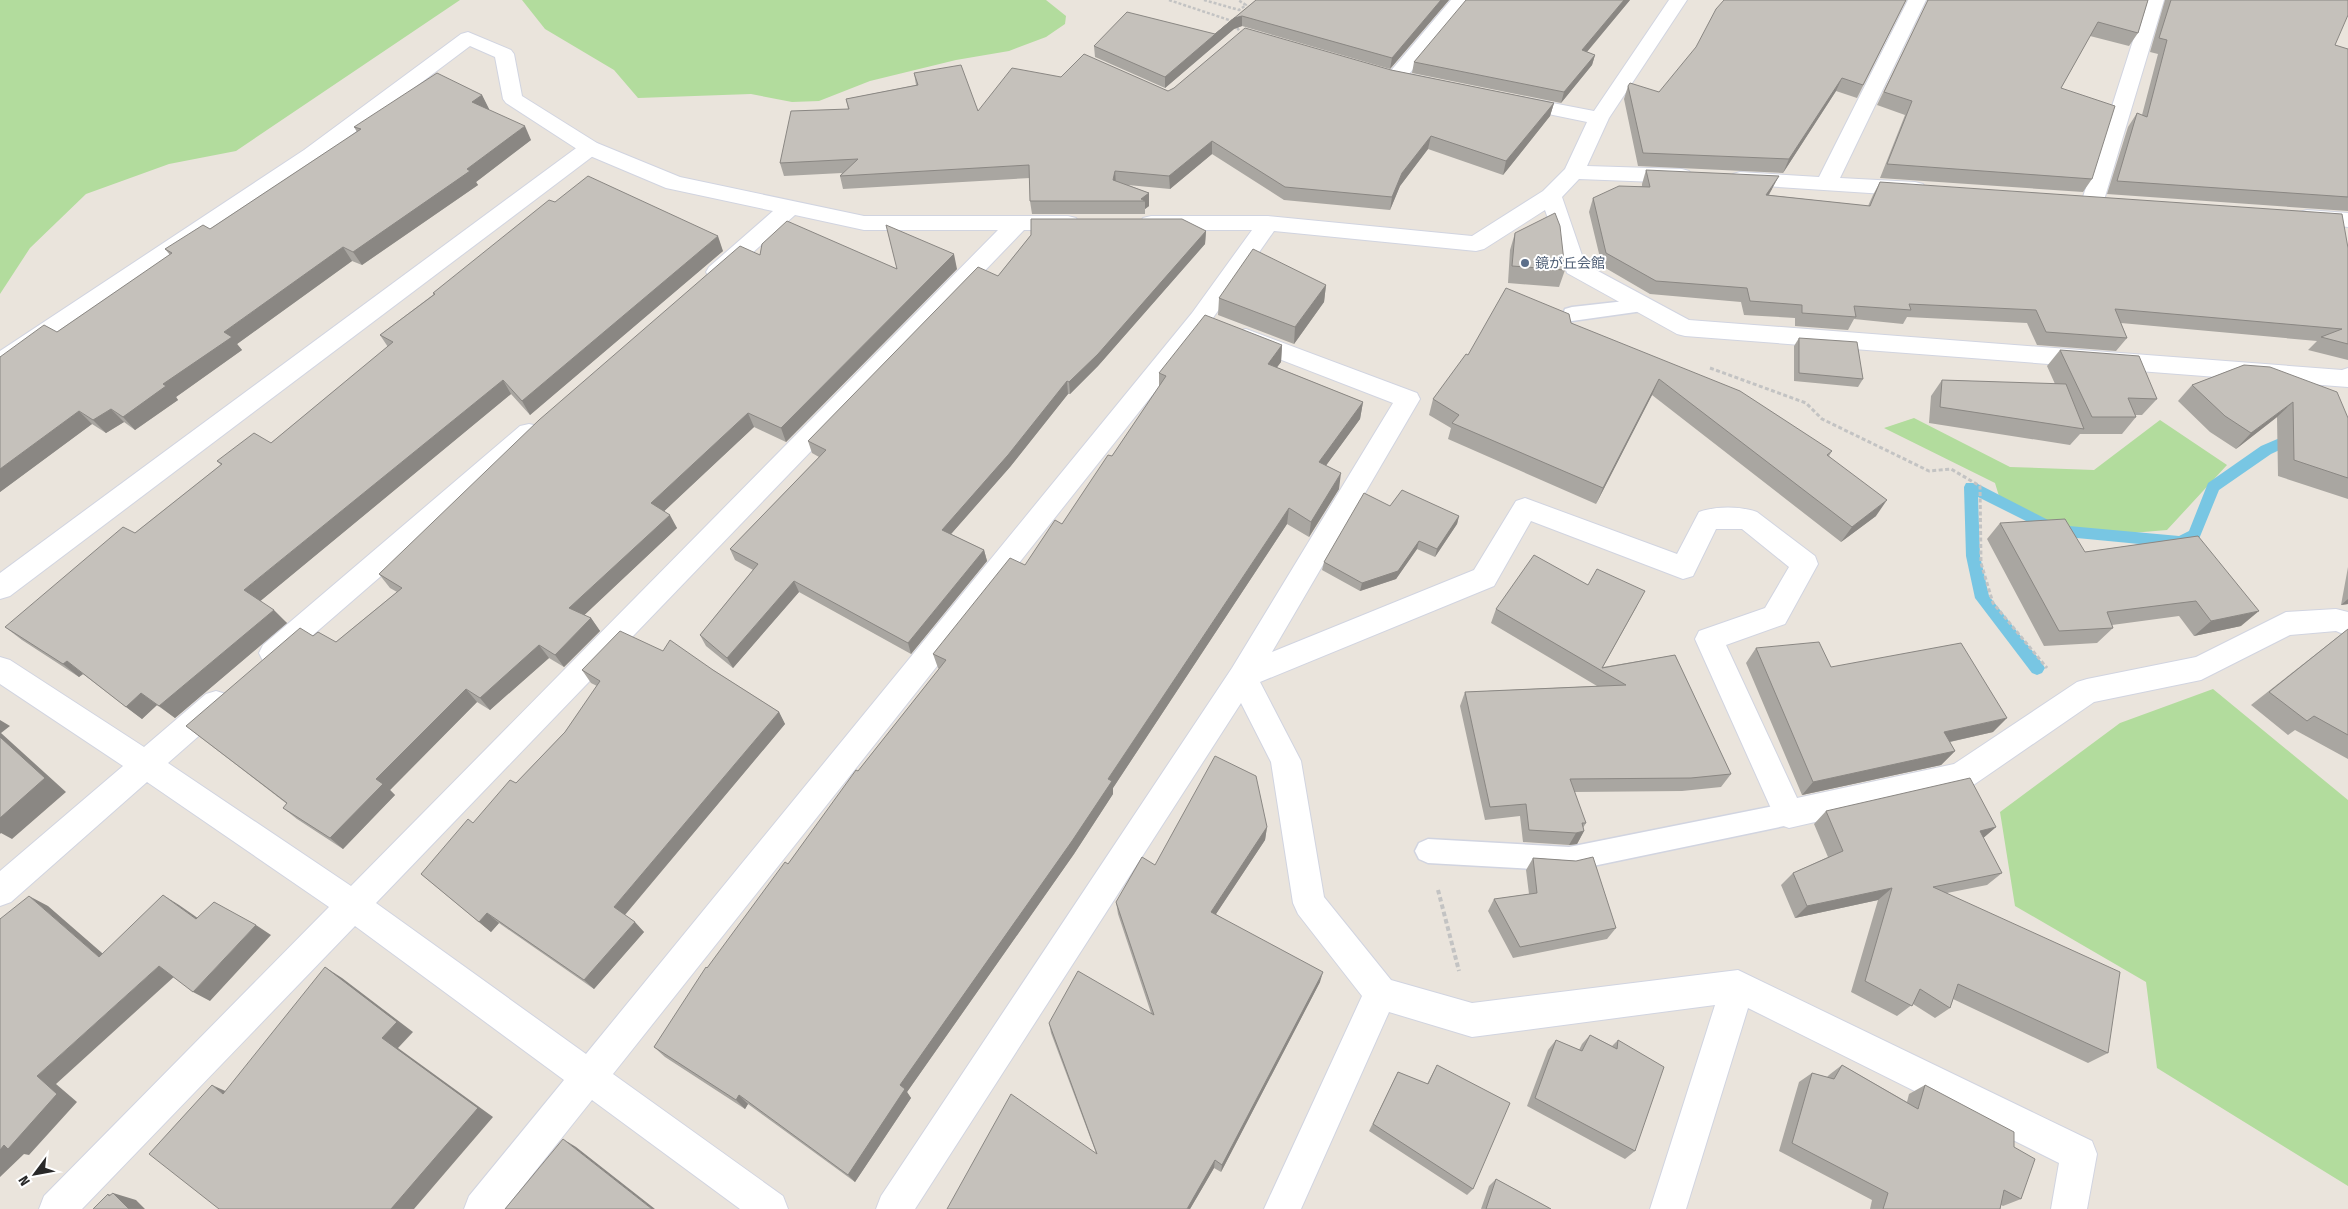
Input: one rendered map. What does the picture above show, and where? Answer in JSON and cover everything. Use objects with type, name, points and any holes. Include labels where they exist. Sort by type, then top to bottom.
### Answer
[{"type":"street","points":[[1444,87],[1387,75],[1461,0]]},
{"type":"street","points":[[1128,223],[1268,223],[1476,244],[1551,196],[1574,172],[1599,118],[1678,0]]},
{"type":"street","points":[[1827,183],[1917,0]]},
{"type":"street","points":[[2093,200],[2155,0]]},
{"type":"street","points":[[0,363],[311,155],[468,38],[504,54],[513,100],[590,148],[674,183],[864,223],[1088,223]]},
{"type":"street","points":[[1502,99],[1599,118]]},
{"type":"street","points":[[0,588],[590,148]]},
{"type":"street","points":[[1574,172],[1827,183],[1935,190]]},
{"type":"street","points":[[1551,196],[1575,268],[1685,328],[2346,379],[2348,376]]},
{"type":"street","points":[[701,285],[791,207]]},
{"type":"street","points":[[2285,215],[2345,219],[2346,244]]},
{"type":"street","points":[[57,1209],[1018,223]]},
{"type":"street","points":[[482,1209],[1200,320],[1268,223]]},
{"type":"street","points":[[894,1209],[1242,677],[1408,399],[1200,320]]},
{"type":"street","points":[[258,667],[551,414]]},
{"type":"street","points":[[1242,677],[1484,578],[1525,508],[1683,568],[1708,519],[1748,519],[1805,564],[1775,616],[1709,639],[1789,814],[1960,776],[2087,691],[2201,668],[2286,624],[2336,620],[2348,624]]},
{"type":"street","points":[[0,669],[145,764],[354,906],[770,1209]]},
{"type":"street","points":[[1242,677],[1286,760],[1309,903],[1382,993],[1472,1020],[1738,986],[2079,1154],[2069,1209]]},
{"type":"street","points":[[0,891],[235,686]]},
{"type":"street","points":[[1668,1209],[1738,986]]},
{"type":"street","points":[[1282,1209],[1382,993]]},
{"type":"lane","points":[[1572,314],[1643,305]]},
{"type":"lane","points":[[1428,851],[1570,859],[1789,814]]},
{"type":"path","points":[[1169,0],[1232,21],[1241,33]]},
{"type":"path","points":[[1204,0],[1239,10],[1246,5],[1238,0]]},
{"type":"path","points":[[1702,364],[1806,403],[1822,419],[1929,471],[1951,469],[1980,486],[1981,563],[1993,603],[2074,700]]},
{"type":"path","points":[[1428,851],[1472,1020]]},
{"type":"green space","points":[[0,0],[460,0],[236,151],[169,164],[86,194],[30,248],[0,294]]},
{"type":"green space","points":[[522,0],[1046,0],[1066,16],[1065,24],[1046,37],[1009,51],[956,60],[870,81],[819,101],[792,102],[751,94],[638,98],[614,70],[545,29]]},
{"type":"green space","points":[[1914,418],[2010,467],[2094,470],[2160,420],[2227,465],[2167,530],[2096,536],[2002,506],[1995,483],[1884,428]]},
{"type":"green space","points":[[2213,689],[2348,800],[2348,1186],[2157,1068],[2146,982],[2015,906],[2000,812],[2120,723]]},
{"type":"building","points":[[1256,0],[1441,0],[1392,58],[1242,16],[1234,18]]},
{"type":"building","points":[[1466,0],[1624,0],[1582,50],[1595,55],[1564,92],[1414,62]]},
{"type":"building","points":[[1724,0],[1906,0],[1863,85],[1842,78],[1789,159],[1643,153],[1628,86],[1630,83],[1659,92],[1696,47],[1716,9]]},
{"type":"building","points":[[1928,0],[2148,0],[2138,33],[2098,22],[2061,88],[2115,106],[2092,179],[1887,164],[1912,101],[1884,92]]},
{"type":"building","points":[[2171,0],[2348,0],[2348,15],[2335,45],[2348,49],[2348,197],[2117,181],[2137,113],[2147,117],[2167,40],[2159,38]]},
{"type":"building","points":[[1127,12],[1215,34],[1225,26],[1165,77],[1094,46]]},
{"type":"building","points":[[1245,28],[1391,70],[1554,103],[1506,161],[1431,136],[1402,173],[1392,197],[1285,187],[1212,141],[1169,176],[1115,171],[1113,180],[1149,193],[1141,199],[1145,201],[1030,201],[1029,165],[840,176],[858,159],[780,163],[791,111],[849,109],[846,99],[918,85],[914,73],[961,65],[978,111],[1012,68],[1061,77],[1084,54],[1168,91]]},
{"type":"building","points":[[437,73],[482,95],[472,102],[525,126],[467,169],[470,171],[353,252],[343,247],[224,332],[232,337],[163,384],[166,386],[123,417],[111,409],[93,420],[79,411],[0,469],[0,357],[44,325],[57,332],[172,253],[165,249],[203,225],[210,229],[361,129],[354,127]]},
{"type":"building","points":[[1646,170],[1779,176],[1766,195],[1870,206],[1880,182],[2342,214],[2348,248],[2348,344],[2321,337],[2342,329],[2115,309],[2127,338],[2046,332],[2036,310],[1909,304],[1911,310],[1854,306],[1856,317],[1802,313],[1802,305],[1750,301],[1747,288],[1656,281],[1606,253],[1593,198],[1619,186],[1650,187]]},
{"type":"building","points":[[588,176],[718,236],[522,401],[503,380],[244,590],[274,610],[159,706],[141,693],[126,707],[67,661],[63,664],[5,627],[123,527],[135,533],[222,464],[217,461],[254,433],[271,443],[393,342],[380,335],[435,294],[433,293],[549,200],[555,202]]},
{"type":"building","points":[[1555,213],[1560,226],[1565,270],[1512,266],[1515,233]]},
{"type":"building","points":[[1031,219],[1182,219],[1206,231],[1098,354],[1069,382],[1067,381],[1008,455],[942,530],[984,550],[908,643],[794,581],[727,658],[700,635],[758,564],[730,549],[826,450],[808,441],[978,267],[998,276],[1031,235]]},
{"type":"building","points":[[787,221],[897,269],[886,225],[954,254],[781,428],[748,413],[651,503],[670,515],[569,608],[591,618],[555,655],[539,645],[480,698],[466,689],[376,779],[383,784],[330,838],[283,808],[287,803],[186,726],[300,628],[313,636],[318,632],[336,642],[402,588],[379,574],[539,420],[740,246],[760,255],[762,244]]},
{"type":"building","points":[[1253,249],[1326,285],[1295,327],[1219,298]]},
{"type":"building","points":[[1506,288],[1569,314],[1571,323],[1740,391],[1832,451],[1827,455],[1887,500],[1852,527],[1659,379],[1603,488],[1452,423],[1459,415],[1433,399],[1466,354],[1468,355]]},
{"type":"building","points":[[1205,315],[1282,345],[1268,364],[1363,402],[1319,462],[1341,473],[1311,522],[1289,508],[1108,779],[1112,781],[1072,841],[900,1085],[905,1089],[848,1175],[739,1095],[736,1100],[654,1047],[706,967],[785,862],[788,864],[856,770],[858,771],[946,660],[933,654],[1010,558],[1025,565],[1055,520],[1062,524],[1108,455],[1112,456],[1166,376],[1159,373]]},
{"type":"building","points":[[1799,338],[1857,342],[1863,379],[1799,373]]},
{"type":"building","points":[[2060,350],[2139,356],[2157,399],[2128,398],[2136,417],[2092,417]]},
{"type":"building","points":[[2244,365],[2270,367],[2337,392],[2348,418],[2348,478],[2294,460],[2293,402],[2251,433],[2225,416],[2192,385]]},
{"type":"building","points":[[1942,380],[2066,384],[2084,429],[1940,407]]},
{"type":"building","points":[[1402,490],[1459,516],[1437,549],[1419,541],[1398,571],[1362,583],[1324,562],[1364,493],[1390,506]]},
{"type":"building","points":[[2065,519],[2085,552],[2198,536],[2259,611],[2211,621],[2196,601],[2107,612],[2113,628],[2059,631],[2000,523]]},
{"type":"building","points":[[1534,555],[1588,585],[1597,569],[1645,591],[1602,668],[1675,655],[1731,774],[1691,778],[1570,779],[1586,823],[1582,823],[1584,831],[1576,833],[1529,830],[1526,804],[1490,807],[1465,692],[1626,685],[1496,609]]},
{"type":"building","points":[[2348,629],[2348,735],[2314,716],[2307,721],[2269,692]]},
{"type":"building","points":[[620,631],[663,651],[670,640],[779,712],[614,907],[635,922],[584,980],[487,913],[479,922],[421,874],[468,819],[473,823],[510,780],[516,783],[565,732],[600,681],[582,670]]},
{"type":"building","points":[[1819,642],[1831,667],[1961,643],[2007,718],[1944,732],[1955,751],[1813,782],[1756,648]]},
{"type":"building","points":[[0,737],[45,778],[0,818]]},
{"type":"building","points":[[1215,756],[1256,776],[1267,827],[1211,912],[1323,972],[1222,1165],[1215,1160],[1187,1209],[947,1209],[1011,1094],[1097,1154],[1049,1023],[1078,971],[1154,1015],[1116,902],[1142,857],[1155,865]]},
{"type":"building","points":[[1970,778],[1996,827],[1980,831],[2002,873],[1933,887],[2120,972],[2108,1053],[1958,984],[1950,1008],[1920,989],[1912,1006],[1865,981],[1892,888],[1807,906],[1793,873],[1843,851],[1826,811]]},
{"type":"building","points":[[1593,857],[1616,928],[1520,947],[1494,899],[1537,893],[1533,858],[1576,861]]},
{"type":"building","points":[[163,895],[196,919],[214,902],[256,925],[193,992],[159,966],[37,1076],[57,1094],[8,1149],[4,1145],[0,1150],[0,919],[29,896],[99,957]]},
{"type":"building","points":[[325,967],[397,1022],[382,1038],[478,1108],[391,1209],[219,1209],[149,1154],[212,1085],[223,1094]]},
{"type":"building","points":[[1590,1035],[1617,1049],[1618,1040],[1664,1067],[1635,1151],[1535,1098],[1556,1040],[1582,1051]]},
{"type":"building","points":[[1437,1065],[1510,1103],[1473,1189],[1373,1124],[1398,1072],[1428,1084]]},
{"type":"building","points":[[1842,1065],[1918,1109],[1925,1085],[2014,1132],[2014,1147],[2035,1159],[2021,1199],[2004,1190],[2000,1209],[1883,1209],[1888,1193],[1792,1143],[1812,1073],[1834,1079]]},
{"type":"building","points":[[563,1139],[652,1209],[505,1209]]},
{"type":"building","points":[[1496,1179],[1551,1209],[1486,1209]]},
{"type":"building","points":[[113,1193],[129,1209],[93,1209],[108,1194],[109,1196]]},
{"type":"waterway","points":[[2037,668],[1982,598],[1973,556],[1971,487],[2056,530],[2181,542],[2194,535],[2208,504],[2213,487],[2266,450],[2296,436]]},
{"type":"place","name":"鏡が丘会館","points":[[1525,263]]}]
